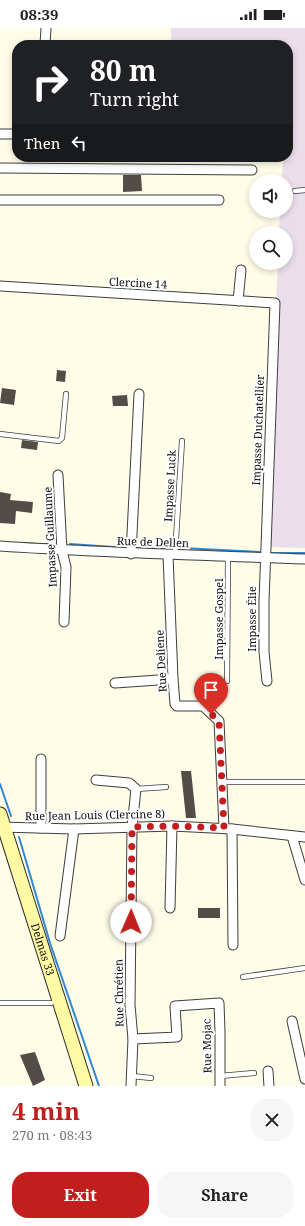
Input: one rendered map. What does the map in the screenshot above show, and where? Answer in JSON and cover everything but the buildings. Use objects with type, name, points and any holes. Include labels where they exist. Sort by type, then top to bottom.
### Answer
[{"type":"main road","name":"Delmas 33","points":[[0,814],[2,831],[51,1003],[78,1086]]},
{"type":"main road","name":"Delmas 33","points":[[2,831],[86,1086]]},
{"type":"street","points":[[45,40],[46,28]]},
{"type":"street","points":[[0,134],[12,134]]},
{"type":"street","points":[[0,168],[252,170]]},
{"type":"street","points":[[0,200],[219,200]]},
{"type":"street","points":[[238,301],[242,270]]},
{"type":"street","name":"Clercine 14","points":[[0,286],[275,303]]},
{"type":"street","name":"Impasse Duchatellier","points":[[265,557],[275,303]]},
{"type":"street","points":[[131,554],[139,394]]},
{"type":"street","name":"Impasse Guillaume","points":[[58,475],[62,551],[66,567],[64,622]]},
{"type":"street","name":"Rue de Dellen","points":[[0,546],[62,551],[131,554],[305,559]]},
{"type":"street","name":"Rue Deliene","points":[[171,555],[173,679],[176,706],[203,706],[219,721],[221,782],[228,829],[233,945]]},
{"type":"street","name":"Impasse Élie","points":[[265,557],[264,652],[267,681]]},
{"type":"street","points":[[116,683],[173,679]]},
{"type":"street","points":[[40,828],[41,759]]},
{"type":"street","points":[[96,780],[129,783],[136,788]]},
{"type":"street","name":"Rue Chrétien","points":[[132,1086],[133,1039],[130,1005],[132,827],[136,788]]},
{"type":"street","points":[[170,908],[172,826]]},
{"type":"street","name":"Rue Jean Louis (Clercine 8)","points":[[2,831],[40,828],[74,829],[172,826],[228,829],[305,837]]},
{"type":"street","points":[[60,936],[74,829]]},
{"type":"street","points":[[292,836],[305,880]]},
{"type":"street","name":"Rue Mojac","points":[[133,1039],[176,1036],[175,1006],[218,1003],[220,1032],[220,1086]]},
{"type":"street","points":[[292,1021],[305,1079]]},
{"type":"street","points":[[268,1071],[269,1086]]},
{"type":"lane","points":[[295,191],[305,190]]},
{"type":"lane","points":[[0,434],[59,441],[62,438],[66,394]]},
{"type":"lane","name":"Impasse Luck","points":[[171,555],[182,441]]},
{"type":"lane","name":"Impasse Gospel","points":[[227,681],[228,556]]},
{"type":"lane","points":[[221,782],[305,782]]},
{"type":"lane","points":[[136,788],[166,787]]},
{"type":"lane","points":[[243,977],[305,968]]},
{"type":"lane","points":[[0,1003],[51,1003]]},
{"type":"lane","points":[[220,1076],[254,1073]]},
{"type":"lane","points":[[132,1076],[151,1078]]},
{"type":"shaded area","points":[[171,28],[305,28],[305,548],[263,547],[278,270],[293,270],[293,226],[279,226],[280,218],[293,218],[293,174],[282,174],[283,162],[293,162],[293,40],[171,40]]},
{"type":"waterway","points":[[33,544],[51,544]]},
{"type":"waterway","points":[[70,544],[128,548]]},
{"type":"waterway","points":[[135,548],[166,549]]},
{"type":"waterway","points":[[182,548],[260,552]]},
{"type":"waterway","points":[[269,553],[305,553]]},
{"type":"waterway","points":[[0,784],[11,816]]},
{"type":"waterway","points":[[19,837],[50,943],[99,1086]]},
{"type":"route","points":[[131,922],[132,827],[172,826],[224,828],[219,721],[211,714]]}]
